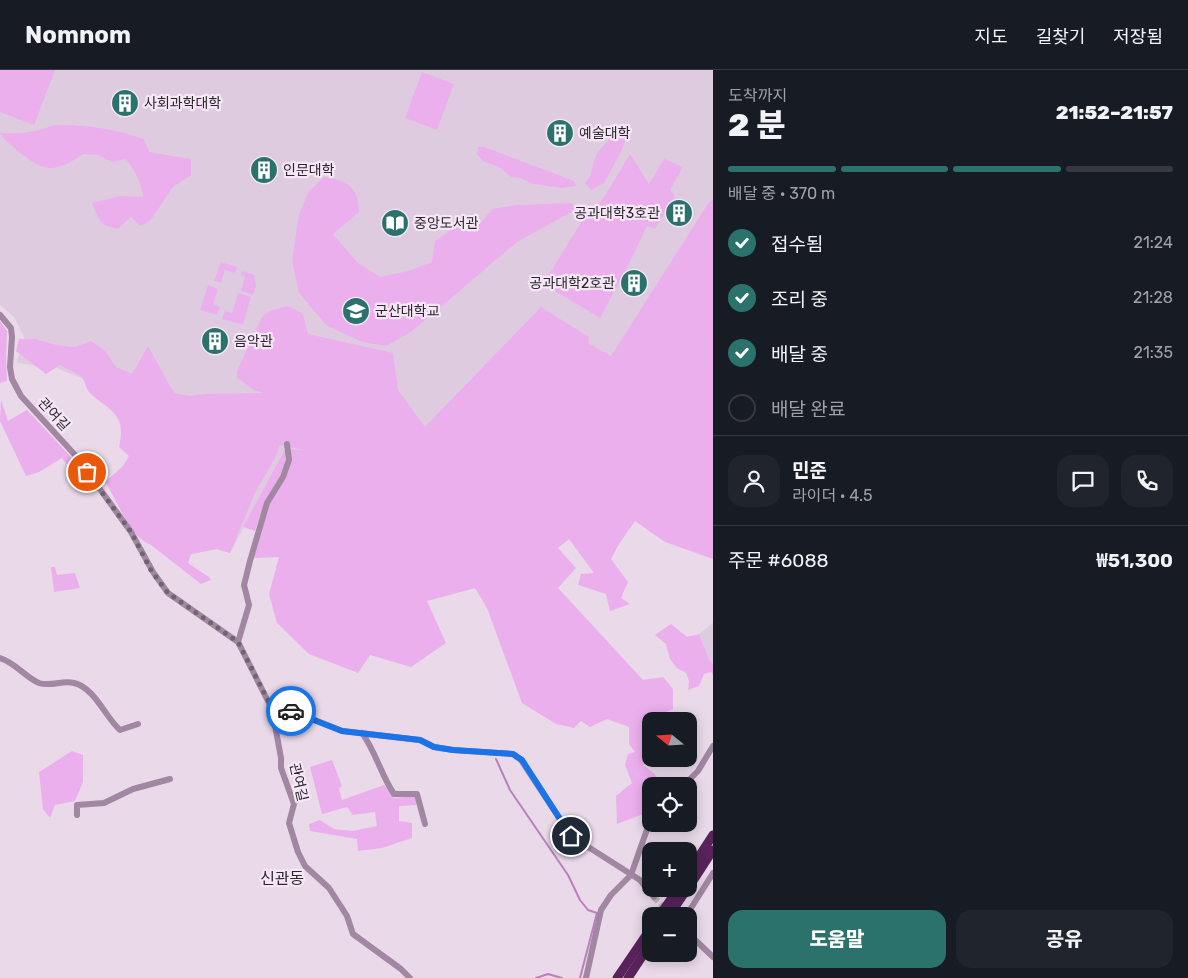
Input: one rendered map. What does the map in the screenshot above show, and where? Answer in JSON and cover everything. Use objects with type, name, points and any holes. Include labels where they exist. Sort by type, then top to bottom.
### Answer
[{"type":"highway","points":[[697,860],[713,835]]},
{"type":"highway","points":[[697,874],[713,850]]},
{"type":"highway","points":[[617,978],[642,941]]},
{"type":"highway","points":[[628,978],[642,957]]},
{"type":"street","name":"관여길","points":[[0,316],[11,328],[10,367],[12,378],[21,396],[76,456],[131,532],[152,572],[168,593],[238,642],[272,708],[281,768],[294,804],[289,824],[298,852],[305,866],[329,888],[346,916],[353,934],[410,978]]},
{"type":"street","points":[[238,642],[249,605],[244,584],[267,503],[283,477],[289,460],[287,444]]},
{"type":"street","points":[[0,658],[10,661],[38,683],[51,685],[67,682],[78,684],[104,708],[112,723],[120,730],[138,724]]},
{"type":"street","points":[[272,708],[280,706],[342,731],[420,740],[440,748],[513,754],[522,760],[571,836],[642,882]]},
{"type":"street","points":[[362,733],[369,743],[394,794],[417,794],[425,824]]},
{"type":"street","points":[[692,777],[698,771],[713,746]]},
{"type":"street","points":[[77,815],[78,805],[104,803],[133,789],[170,779]]},
{"type":"street","points":[[586,978],[601,910],[611,895],[631,875],[646,832]]},
{"type":"street","points":[[692,907],[713,873]]},
{"type":"street","points":[[697,942],[713,957]]},
{"type":"shaded area","name":"군산대학교","points":[[0,70],[713,70],[713,303],[603,417],[312,452],[285,449],[230,553],[217,549],[191,554],[144,452],[92,384],[57,368],[17,363],[24,337],[14,317],[0,305]]},
{"type":"shaded area","points":[[0,70],[55,70],[34,125],[0,112]]},
{"type":"shaded area","points":[[422,72],[454,84],[437,130],[405,118]]},
{"type":"shaded area","points":[[54,125],[99,128],[144,139],[149,152],[191,159],[191,175],[173,187],[150,221],[140,226],[131,217],[118,229],[107,226],[98,218],[92,203],[120,196],[143,197],[137,177],[126,159],[112,162],[98,155],[83,154],[62,166],[48,168],[22,154],[0,134],[40,130]]},
{"type":"shaded area","points":[[623,126],[626,138],[622,150],[604,183],[591,190],[585,183],[590,177],[597,154],[609,140],[604,134]]},
{"type":"shaded area","points":[[478,147],[484,147],[574,181],[576,186],[561,188],[534,184],[520,178],[511,177],[499,167],[483,161],[477,154]]},
{"type":"shaded area","points":[[630,154],[649,184],[664,159],[683,167],[670,190],[675,196],[655,229],[647,226],[600,318],[543,284],[587,213],[603,199]]},
{"type":"shaded area","points":[[324,177],[345,183],[350,186],[357,196],[359,212],[333,234],[358,263],[380,277],[408,271],[432,262],[435,241],[454,228],[481,223],[492,209],[516,205],[572,203],[575,210],[517,242],[411,332],[386,346],[362,342],[326,325],[299,293],[292,261],[299,214],[309,191]]},
{"type":"shaded area","points":[[713,200],[713,559],[665,542],[635,521],[611,559],[628,582],[621,598],[630,604],[610,611],[606,594],[578,585],[581,574],[594,573],[569,539],[558,548],[576,568],[558,588],[643,680],[663,677],[673,689],[673,709],[666,712],[642,712],[642,768],[647,768],[656,777],[642,777],[642,814],[617,824],[616,796],[632,783],[625,765],[628,754],[635,752],[629,744],[629,727],[607,719],[590,727],[581,721],[574,728],[556,724],[522,703],[487,608],[475,588],[427,601],[446,643],[411,667],[370,655],[358,673],[309,654],[277,623],[269,594],[279,557],[254,558],[270,500],[284,480],[290,449],[305,450],[280,445],[275,458],[255,493],[230,553],[217,549],[191,554],[188,563],[211,580],[201,584],[136,534],[105,482],[123,466],[129,456],[119,447],[121,427],[115,414],[90,393],[79,375],[60,365],[46,374],[16,351],[19,339],[36,339],[56,345],[75,347],[91,341],[105,351],[116,367],[132,374],[148,346],[174,393],[190,396],[263,393],[254,390],[237,378],[237,371],[262,317],[269,311],[288,306],[303,314],[308,334],[393,353],[398,390],[425,427],[541,307],[589,337],[588,343],[611,356],[709,202]]},
{"type":"shaded area","points":[[221,262],[237,267],[235,273],[225,270],[221,283],[214,281]]},
{"type":"shaded area","points":[[242,271],[254,275],[256,286],[253,295],[241,291],[245,277],[241,275]]},
{"type":"shaded area","points":[[208,285],[218,289],[213,305],[220,307],[217,315],[200,310]]},
{"type":"shaded area","points":[[238,293],[251,297],[243,324],[222,319],[225,311],[232,313]]},
{"type":"shaded area","points":[[0,321],[7,331],[7,381],[0,383]]},
{"type":"shaded area","points":[[1,400],[8,421],[27,410],[69,455],[92,486],[88,491],[62,458],[39,472],[26,476],[0,421]]},
{"type":"shaded area","points":[[285,449],[286,462],[281,476],[260,516],[255,531],[243,527]]},
{"type":"shaded area","points":[[51,567],[55,567],[57,575],[75,573],[80,588],[54,592]]},
{"type":"shaded area","points":[[713,623],[713,664],[699,634]]},
{"type":"shaded area","points":[[671,624],[687,637],[699,634],[713,664],[713,675],[711,672],[704,674],[699,686],[688,690],[689,681],[686,673],[677,668],[670,659],[666,644],[655,635]]},
{"type":"shaded area","points":[[72,751],[83,755],[83,782],[75,801],[55,805],[50,818],[43,809],[39,772]]},
{"type":"shaded area","points":[[332,760],[342,786],[339,788],[342,800],[384,785],[394,798],[415,796],[417,805],[399,806],[399,821],[412,823],[412,838],[382,848],[358,851],[357,839],[310,831],[309,824],[320,820],[334,829],[352,831],[377,826],[375,812],[353,815],[347,807],[322,814],[310,767]]},
{"type":"waterway","points":[[496,759],[510,790],[568,875],[580,900],[588,910],[597,913],[580,978]]},
{"type":"waterway","points":[[536,978],[548,974],[562,978]]},
{"type":"tunnel","points":[[654,897],[663,907]]},
{"type":"way so far","points":[[87,472],[131,532],[152,572],[168,593],[238,642],[272,708],[280,706],[291,711]]},
{"type":"place","name":"사회과학대학","points":[[125,103]]},
{"type":"place","name":"예술대학","points":[[560,133]]},
{"type":"place","name":"인문대학","points":[[264,170]]},
{"type":"place","name":"공과대학3호관","points":[[679,213]]},
{"type":"place","name":"중앙도서관","points":[[395,223]]},
{"type":"place","name":"공과대학2호관","points":[[634,283]]},
{"type":"place","name":"군산대학교","points":[[356,311]]},
{"type":"place","name":"음악관","points":[[215,341]]},
{"type":"district","name":"신관동","points":[[282,878]]},
{"type":"route","points":[[291,711],[342,731],[420,740],[434,747],[453,750],[513,754],[522,760],[571,836]]}]
